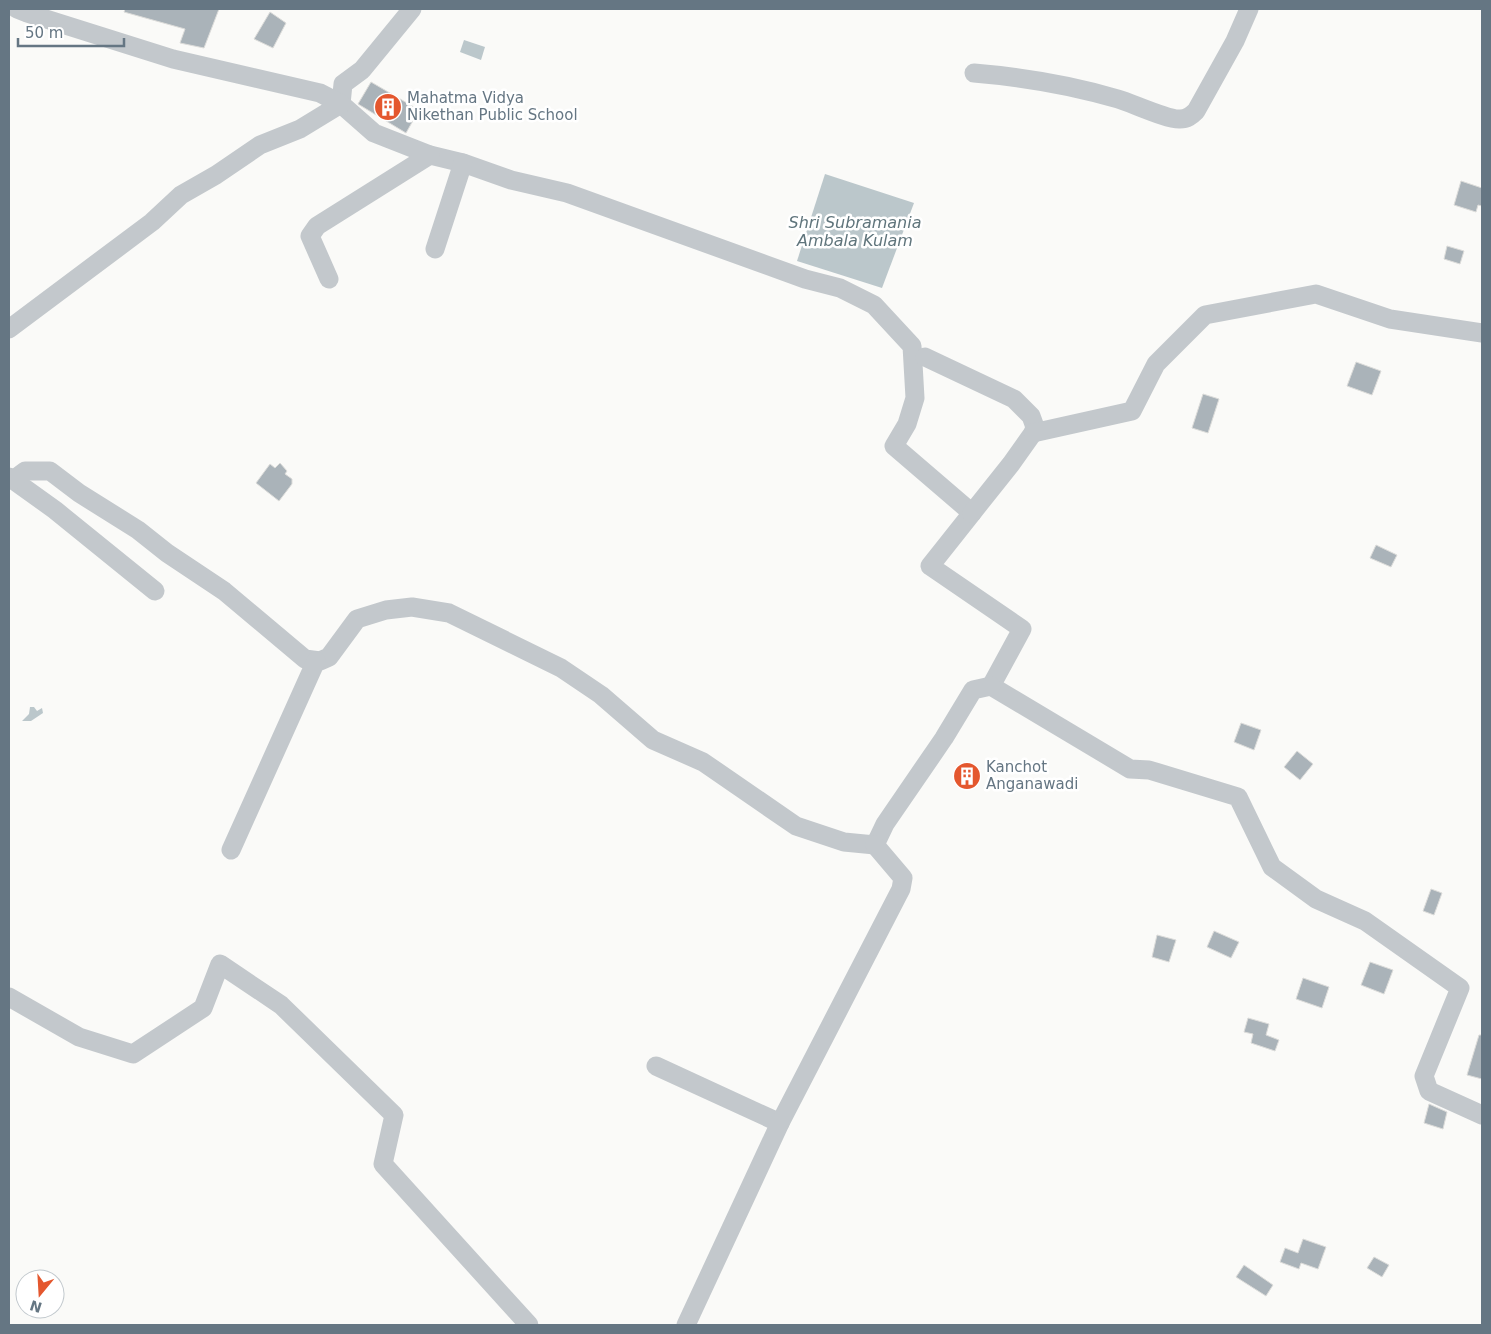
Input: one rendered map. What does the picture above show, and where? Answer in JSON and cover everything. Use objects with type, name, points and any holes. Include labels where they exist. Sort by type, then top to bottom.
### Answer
[{"type":"street","points":[[17,9],[173,59],[320,93],[341,104],[374,133],[430,155],[463,163],[511,180],[567,193],[805,280],[840,288],[874,305],[912,346],[915,398],[907,424],[894,446],[972,513]]},
{"type":"street","points":[[341,104],[343,84],[362,70],[412,9]]},
{"type":"street","points":[[974,73],[1011,76],[1061,85],[1117,99],[1178,120],[1189,118],[1196,111],[1235,41],[1249,9]]},
{"type":"street","points":[[9,329],[152,222],[181,195],[216,175],[260,145],[300,129],[341,104]]},
{"type":"street","points":[[328,279],[310,236],[317,226],[430,155]]},
{"type":"street","points":[[435,249],[463,163]]},
{"type":"street","points":[[1033,434],[1132,410],[1156,364],[1205,315],[1316,294],[1390,319],[1482,333]]},
{"type":"street","points":[[925,357],[1014,399],[1031,416],[1035,427],[1033,434],[1011,464],[930,566],[1022,629],[991,686]]},
{"type":"street","points":[[155,591],[55,510],[11,479],[25,471],[50,471],[79,493],[138,530],[167,553],[224,591],[305,659],[320,661],[328,656],[357,619],[386,610],[412,607],[449,613],[561,668],[601,695],[653,740],[703,762],[796,826],[844,842],[875,845],[903,878],[901,888],[780,1123],[686,1325]]},
{"type":"street","points":[[231,850],[316,661]]},
{"type":"street","points":[[875,845],[885,824],[944,738],[973,690],[991,686],[1130,769],[1149,770],[1238,796],[1272,867],[1316,900],[1365,921],[1460,988],[1424,1076],[1429,1090],[1482,1115]]},
{"type":"street","points":[[9,997],[79,1037],[133,1054],[203,1008],[220,964],[281,1005],[394,1115],[383,1164],[529,1325]]},
{"type":"street","points":[[656,1066],[780,1123]]},
{"type":"water","points":[[464,40],[485,47],[481,60],[460,52]]},
{"type":"water","name":"Shri Subramania Ambala Kulam","points":[[825,174],[914,203],[882,288],[797,261]]},
{"type":"water","points":[[30,707],[34,707],[37,711],[42,708],[43,713],[31,721],[22,721],[29,714]]},
{"type":"building","points":[[125,9],[219,9],[204,48],[180,43],[185,29],[124,12]]},
{"type":"building","points":[[270,12],[286,23],[273,48],[254,39]]},
{"type":"building","name":"Mahatma Vidya Nikethan Public School","points":[[371,82],[419,110],[406,133],[358,104]]},
{"type":"building","points":[[1461,181],[1482,188],[1482,206],[1478,205],[1476,212],[1454,205]]},
{"type":"building","points":[[1447,246],[1464,251],[1460,264],[1444,259]]},
{"type":"building","points":[[1356,362],[1381,371],[1372,395],[1347,386]]},
{"type":"building","points":[[1203,394],[1219,399],[1208,433],[1192,428]]},
{"type":"building","points":[[280,463],[287,471],[285,474],[292,479],[292,484],[279,501],[256,483],[270,464],[275,468]]},
{"type":"building","points":[[1376,545],[1397,555],[1391,567],[1370,558]]},
{"type":"building","points":[[1241,723],[1261,730],[1254,750],[1234,742]]},
{"type":"building","points":[[1297,751],[1313,764],[1300,780],[1284,767]]},
{"type":"building","points":[[1431,889],[1442,893],[1434,915],[1423,911]]},
{"type":"building","points":[[1214,931],[1239,942],[1231,958],[1207,947]]},
{"type":"building","points":[[1157,935],[1176,940],[1169,962],[1152,957]]},
{"type":"building","points":[[1370,962],[1393,970],[1384,994],[1361,985]]},
{"type":"building","points":[[1303,978],[1329,987],[1322,1008],[1296,999]]},
{"type":"building","points":[[1248,1018],[1269,1024],[1266,1035],[1279,1040],[1275,1051],[1251,1043],[1253,1034],[1244,1032]]},
{"type":"building","points":[[1479,1035],[1482,1035],[1482,1079],[1467,1075]]},
{"type":"building","points":[[1429,1104],[1447,1112],[1443,1129],[1424,1123]]},
{"type":"building","points":[[1303,1239],[1326,1247],[1318,1269],[1301,1263],[1299,1269],[1280,1262],[1285,1248],[1298,1253]]},
{"type":"building","points":[[1374,1257],[1389,1265],[1382,1277],[1367,1268]]},
{"type":"building","points":[[1244,1265],[1273,1285],[1266,1296],[1236,1277]]},
{"type":"place","name":"Mahatma Vidya Nikethan Public School","points":[[388,107]]},
{"type":"place","name":"Kanchot Anganawadi","points":[[967,776]]}]
